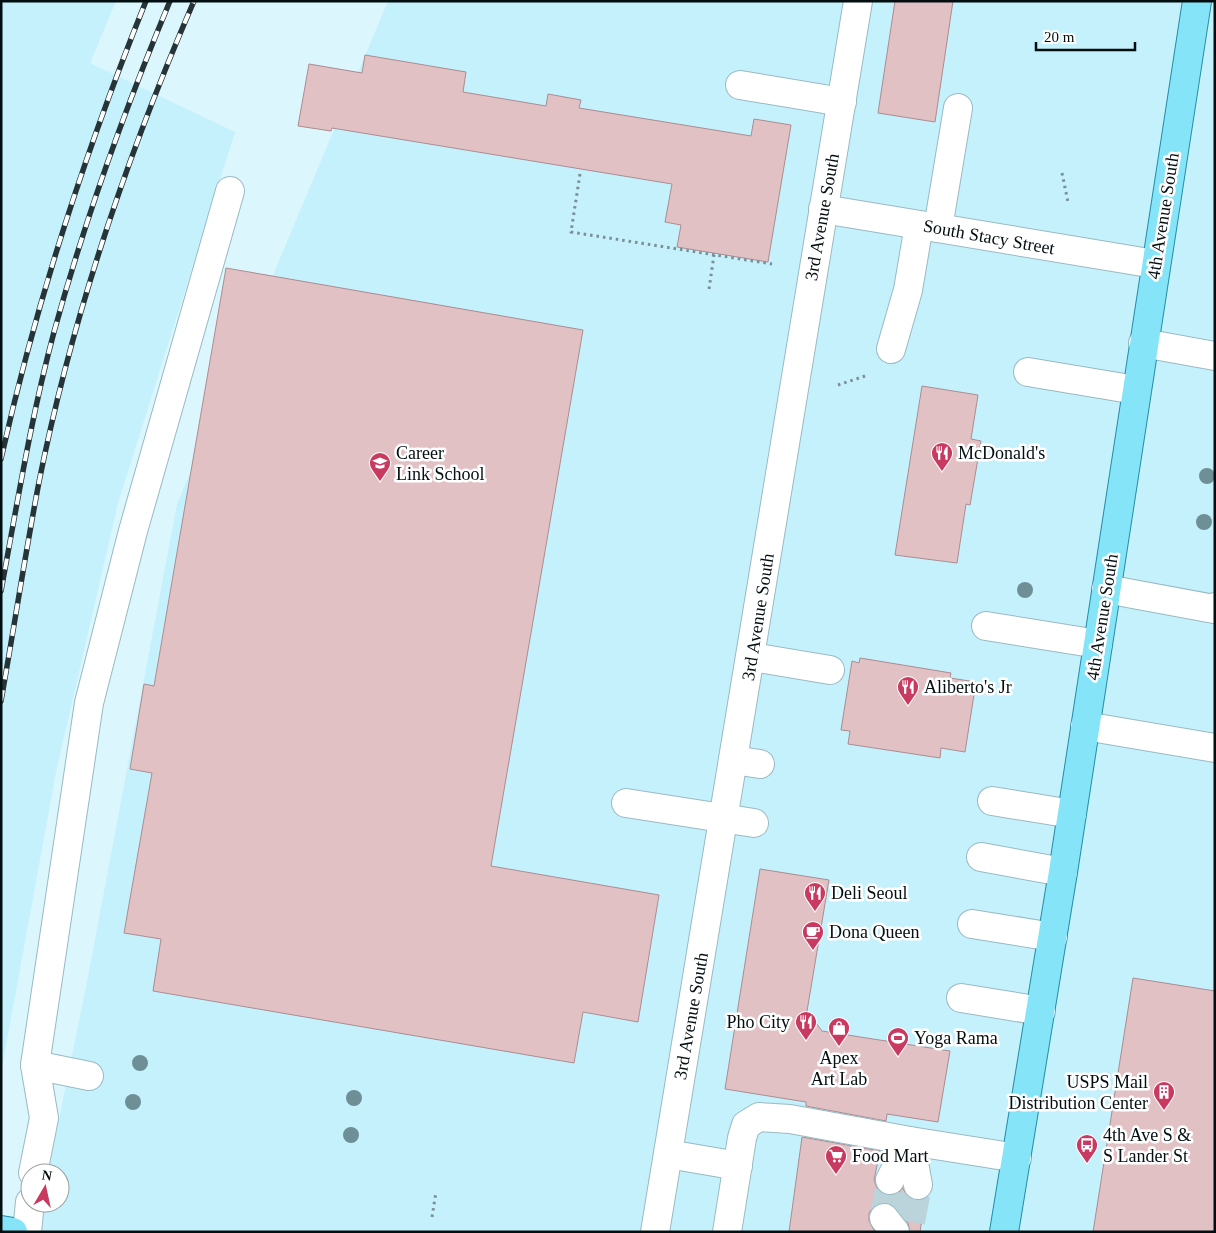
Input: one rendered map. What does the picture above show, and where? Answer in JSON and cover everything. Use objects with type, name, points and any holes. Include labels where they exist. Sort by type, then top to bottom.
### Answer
[{"type":"main road","name":"4th Avenue South","points":[[1004,1232],[1053,937],[1155,264],[1197,1]]},
{"type":"main road","points":[[1,1230],[13,1232]]},
{"type":"street","name":"3rd Avenue South","points":[[655,1232],[733,760],[752,657],[823,208],[858,1]]},
{"type":"street","points":[[740,85],[842,102]]},
{"type":"street","points":[[891,349],[928,226],[958,108]]},
{"type":"street","points":[[35,1163],[44,1118],[35,1065],[89,703],[133,531],[230,191]]},
{"type":"street","name":"South Stacy Street","points":[[823,208],[1155,264]]},
{"type":"street","points":[[1143,343],[1215,356]]},
{"type":"street","points":[[1028,372],[1136,390]]},
{"type":"street","points":[[1106,589],[1214,609],[1215,607]]},
{"type":"street","points":[[986,626],[1098,644]]},
{"type":"street","points":[[752,657],[830,670]]},
{"type":"street","points":[[1085,726],[1215,748]]},
{"type":"street","points":[[733,760],[760,764]]},
{"type":"street","points":[[992,801],[1072,814]]},
{"type":"street","points":[[626,803],[754,823]]},
{"type":"street","points":[[981,857],[1063,872]]},
{"type":"street","points":[[972,924],[1053,937]]},
{"type":"street","points":[[961,998],[1041,1011]]},
{"type":"street","points":[[35,1065],[90,1076]]},
{"type":"street","points":[[727,1232],[742,1138],[746,1125],[759,1117],[790,1119],[1017,1158]]},
{"type":"street","points":[[890,1180],[910,1141]]},
{"type":"street","points":[[910,1141],[918,1185]]},
{"type":"street","points":[[668,1154],[738,1166]]},
{"type":"street","points":[[27,1232],[29,1213]]},
{"type":"path","points":[[1062,172],[1068,202]]},
{"type":"path","points":[[580,174],[571,232],[772,264]]},
{"type":"path","points":[[709,289],[714,255]]},
{"type":"path","points":[[838,385],[868,375]]},
{"type":"path","points":[[432,1217],[436,1192]]},
{"type":"shaded area","points":[[1,1],[116,1],[90,63],[235,132],[118,503],[56,772],[1,1073]]},
{"type":"shaded area","points":[[388,1],[1215,1],[1215,1232],[36,1232],[40,1213],[70,1213],[70,1163],[50,1163],[86,987],[177,504]]},
{"type":"building","points":[[895,1],[953,1],[935,122],[878,113]]},
{"type":"building","points":[[365,55],[466,72],[463,92],[546,106],[548,94],[581,100],[579,108],[751,136],[754,119],[791,125],[768,262],[677,247],[681,225],[665,222],[672,184],[332,128],[331,131],[298,126],[309,64],[362,73]]},
{"type":"building","points":[[226,268],[583,330],[491,866],[659,895],[638,1022],[583,1012],[574,1063],[153,991],[161,939],[124,933],[152,773],[130,769],[144,684],[154,686]]},
{"type":"building","name":"McDonald's","points":[[922,386],[978,395],[971,439],[981,441],[970,505],[966,504],[957,563],[895,555]]},
{"type":"building","name":"Aliberto's Jr","points":[[860,658],[951,673],[950,678],[976,682],[965,752],[941,748],[940,758],[848,744],[850,731],[841,730],[852,661],[859,663]]},
{"type":"building","points":[[760,869],[829,880],[807,1011],[822,1031],[950,1051],[938,1122],[887,1114],[886,1121],[806,1106],[806,1102],[725,1089]]},
{"type":"building","name":"USPS Mail Distribution Center","points":[[1133,978],[1215,991],[1215,1232],[1093,1232]]},
{"type":"building","points":[[802,1137],[880,1151],[874,1180],[882,1194],[890,1196],[898,1193],[903,1188],[906,1195],[912,1199],[925,1199],[920,1232],[910,1232],[908,1223],[896,1208],[890,1204],[882,1203],[875,1205],[869,1213],[869,1221],[875,1232],[789,1232]]},
{"type":"tunnel","points":[[884,1218],[890,1180]]},
{"type":"tunnel","points":[[911,1222],[918,1185]]},
{"type":"railway","points":[[1,459],[30,342],[64,227],[103,113],[146,1]]},
{"type":"railway","points":[[1,591],[38,396],[66,290],[107,165],[137,82],[170,1]]},
{"type":"railway","points":[[1,701],[39,482],[52,420],[68,359],[85,298],[124,178],[169,59],[194,1]]},
{"type":"place","name":"McDonald's","points":[[942,472]]},
{"type":"place","name":"Career Link School","points":[[380,482]]},
{"type":"place","name":"Aliberto's Jr","points":[[908,706]]},
{"type":"place","name":"Deli Seoul","points":[[815,912]]},
{"type":"place","name":"Dona Queen","points":[[813,951]]},
{"type":"place","name":"Pho City","points":[[806,1041]]},
{"type":"place","name":"Apex Art Lab","points":[[839,1047]]},
{"type":"place","name":"Yoga Rama","points":[[898,1057]]},
{"type":"place","name":"USPS Mail Distribution Center","points":[[1164,1111]]},
{"type":"place","name":"4th Ave S & S Lander St","points":[[1087,1164]]},
{"type":"place","name":"Food Mart","points":[[836,1175]]}]
